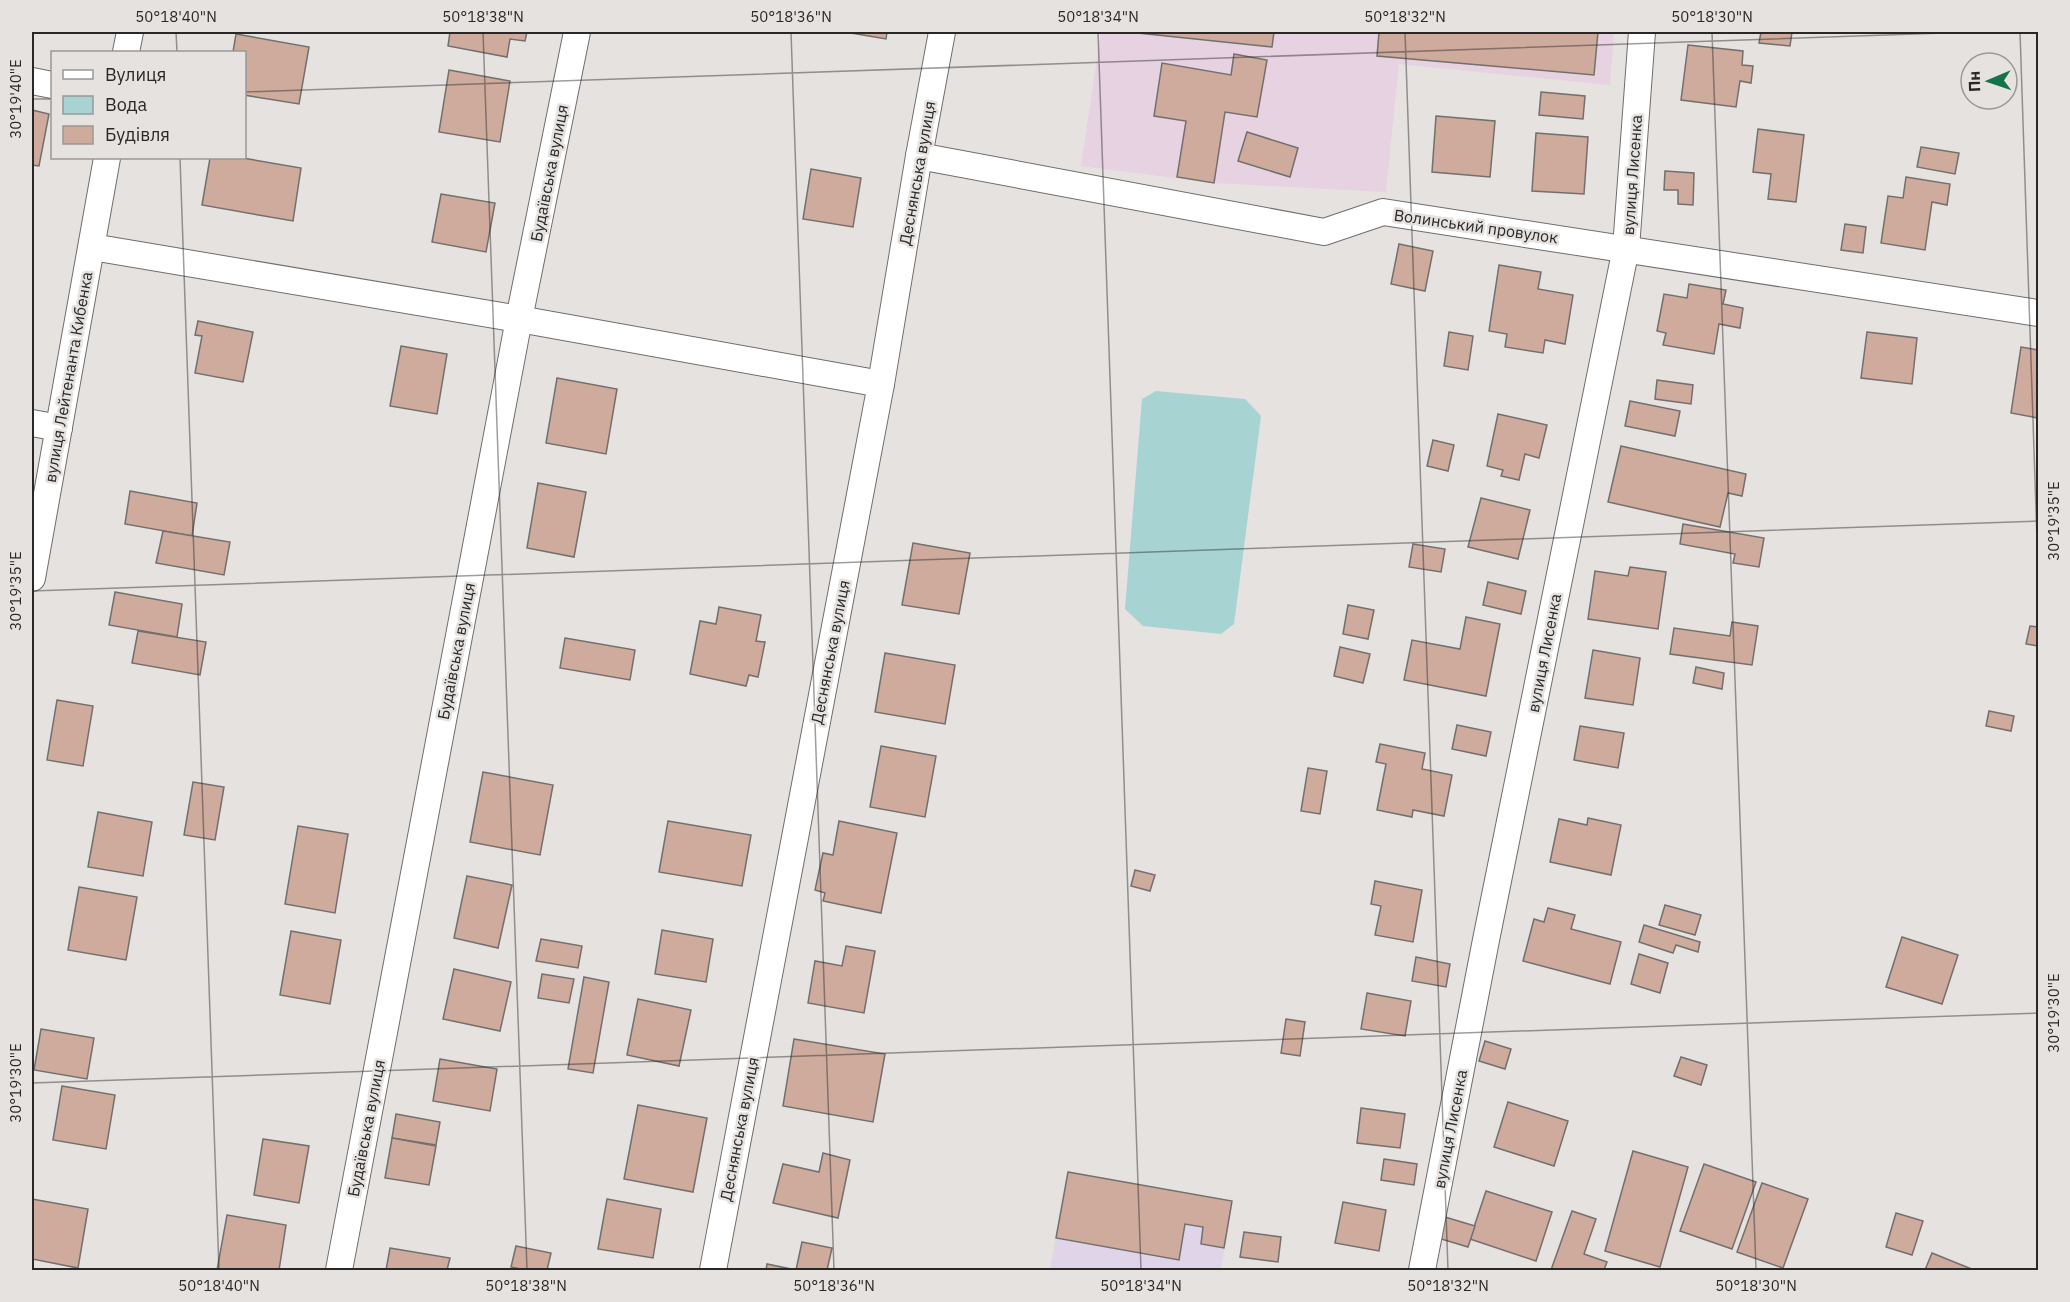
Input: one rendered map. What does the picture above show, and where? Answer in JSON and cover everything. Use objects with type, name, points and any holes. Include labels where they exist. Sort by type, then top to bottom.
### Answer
[{"type":"street","points":[[126,51],[130,32]]},
{"type":"street","name":"Будаївська вулиця","points":[[339,1270],[519,319],[577,32]]},
{"type":"street","name":"Деснянська вулиця","points":[[712,1270],[881,384],[942,32]]},
{"type":"street","name":"вулиця Лисенка","points":[[1422,1270],[1626,248],[1642,32]]},
{"type":"street","points":[[32,81],[51,85]]},
{"type":"street","name":"Волинський провулок","points":[[919,156],[1324,232],[1383,212],[2038,313]]},
{"type":"street","name":"вулиця Лейтенанта Кибенка","points":[[32,578],[107,159]]},
{"type":"street","points":[[92,247],[519,319],[881,384]]},
{"type":"street","points":[[32,423],[59,428]]},
{"type":"shaded area","points":[[1101,32],[1614,32],[1610,85],[1399,64],[1386,192],[1214,183],[1081,166]]},
{"type":"shaded area","points":[[1068,1172],[1232,1201],[1221,1270],[1050,1270]]},
{"type":"water","points":[[1156,391],[1245,399],[1261,416],[1234,624],[1221,634],[1143,626],[1125,609],[1142,399]]},
{"type":"building","points":[[450,32],[527,32],[525,41],[510,39],[507,57],[448,46]]},
{"type":"building","points":[[845,32],[887,32],[886,39]]},
{"type":"building","points":[[1128,32],[1274,32],[1272,47]]},
{"type":"building","points":[[1379,32],[1598,32],[1594,75],[1377,56]]},
{"type":"building","points":[[1761,32],[1792,32],[1790,46],[1759,43]]},
{"type":"building","points":[[236,34],[309,47],[299,104],[246,95],[246,51],[233,51]]},
{"type":"building","points":[[1688,45],[1743,51],[1742,65],[1753,66],[1751,83],[1740,81],[1736,107],[1681,100]]},
{"type":"building","points":[[1234,54],[1267,60],[1257,117],[1225,112],[1214,183],[1177,177],[1186,121],[1154,116],[1162,63],[1231,75]]},
{"type":"building","points":[[449,70],[510,81],[500,142],[439,132]]},
{"type":"building","points":[[1541,92],[1585,96],[1583,119],[1539,115]]},
{"type":"building","points":[[32,110],[49,114],[39,166],[32,165]]},
{"type":"building","points":[[1436,116],[1495,121],[1490,177],[1432,172]]},
{"type":"building","points":[[1758,129],[1804,135],[1796,202],[1768,199],[1771,174],[1753,172]]},
{"type":"building","points":[[1247,132],[1298,148],[1290,177],[1238,161]]},
{"type":"building","points":[[1536,133],[1588,137],[1584,194],[1532,191]]},
{"type":"building","points":[[1921,147],[1959,153],[1955,174],[1917,167]]},
{"type":"building","points":[[210,159],[246,159],[301,168],[293,221],[202,205]]},
{"type":"building","points":[[811,169],[861,178],[853,227],[803,219]]},
{"type":"building","points":[[1665,171],[1694,173],[1693,205],[1678,204],[1678,190],[1664,190]]},
{"type":"building","points":[[1906,177],[1950,184],[1947,205],[1932,202],[1925,250],[1881,243],[1888,196],[1903,198]]},
{"type":"building","points":[[441,194],[495,203],[486,252],[432,242]]},
{"type":"building","points":[[1845,224],[1866,227],[1863,253],[1841,250]]},
{"type":"building","points":[[1399,244],[1433,251],[1425,291],[1391,284]]},
{"type":"building","points":[[1499,265],[1541,272],[1538,289],[1573,295],[1565,344],[1545,340],[1543,353],[1505,347],[1507,334],[1489,331]]},
{"type":"building","points":[[1689,284],[1726,290],[1723,304],[1743,308],[1740,328],[1719,324],[1714,354],[1663,345],[1666,333],[1657,331],[1664,294],[1687,298]]},
{"type":"building","points":[[198,321],[253,332],[243,382],[195,373],[202,336],[195,335]]},
{"type":"building","points":[[1449,332],[1473,336],[1468,370],[1444,366]]},
{"type":"building","points":[[1867,332],[1917,338],[1912,384],[1861,378]]},
{"type":"building","points":[[401,346],[447,354],[437,414],[390,406]]},
{"type":"building","points":[[2021,347],[2038,350],[2038,418],[2011,413]]},
{"type":"building","points":[[557,378],[617,389],[606,454],[546,443]]},
{"type":"building","points":[[1657,380],[1693,385],[1691,404],[1655,399]]},
{"type":"building","points":[[1630,401],[1680,411],[1675,436],[1625,426]]},
{"type":"building","points":[[1498,414],[1547,425],[1539,458],[1525,454],[1519,480],[1501,476],[1503,470],[1487,466]]},
{"type":"building","points":[[1433,440],[1454,445],[1448,471],[1427,466]]},
{"type":"building","points":[[1621,446],[1746,474],[1742,496],[1728,493],[1720,527],[1608,502]]},
{"type":"building","points":[[538,483],[586,492],[574,557],[527,548]]},
{"type":"building","points":[[130,491],[197,503],[192,536],[125,524]]},
{"type":"building","points":[[1481,498],[1530,510],[1518,559],[1468,547]]},
{"type":"building","points":[[1683,524],[1764,538],[1759,567],[1733,563],[1735,554],[1680,544]]},
{"type":"building","points":[[163,531],[230,542],[224,575],[156,563]]},
{"type":"building","points":[[913,543],[970,553],[959,614],[902,605]]},
{"type":"building","points":[[1413,544],[1445,549],[1441,572],[1409,567]]},
{"type":"building","points":[[1630,567],[1666,572],[1658,629],[1588,619],[1595,571],[1628,576]]},
{"type":"building","points":[[1488,582],[1526,591],[1521,614],[1483,605]]},
{"type":"building","points":[[115,592],[182,604],[177,637],[109,625]]},
{"type":"building","points":[[1348,605],[1374,610],[1368,639],[1343,634]]},
{"type":"building","points":[[719,607],[761,615],[756,641],[765,642],[758,677],[749,675],[746,686],[690,674],[700,621],[716,624]]},
{"type":"building","points":[[1466,617],[1500,624],[1486,696],[1404,680],[1412,640],[1460,649]]},
{"type":"building","points":[[1732,622],[1758,626],[1752,665],[1670,654],[1674,628],[1730,636]]},
{"type":"building","points":[[2030,626],[2038,627],[2038,646],[2026,644]]},
{"type":"building","points":[[138,631],[206,642],[200,675],[132,663]]},
{"type":"building","points":[[565,638],[635,650],[630,680],[560,668]]},
{"type":"building","points":[[1340,647],[1370,654],[1363,683],[1334,676]]},
{"type":"building","points":[[1593,650],[1640,658],[1633,705],[1585,698]]},
{"type":"building","points":[[885,653],[955,665],[945,724],[875,712]]},
{"type":"building","points":[[1696,667],[1724,673],[1722,689],[1693,683]]},
{"type":"building","points":[[57,700],[93,706],[83,766],[47,760]]},
{"type":"building","points":[[1989,711],[2014,716],[2011,731],[1986,726]]},
{"type":"building","points":[[1457,725],[1491,732],[1486,756],[1452,749]]},
{"type":"building","points":[[1580,726],[1624,733],[1618,768],[1574,760]]},
{"type":"building","points":[[1380,744],[1425,753],[1422,769],[1452,775],[1444,816],[1413,810],[1412,817],[1377,810],[1386,764],[1376,762]]},
{"type":"building","points":[[881,746],[936,756],[925,817],[870,807]]},
{"type":"building","points":[[1308,768],[1327,771],[1320,814],[1301,811]]},
{"type":"building","points":[[483,772],[553,785],[540,855],[470,842]]},
{"type":"building","points":[[193,782],[224,787],[215,840],[184,835]]},
{"type":"building","points":[[98,812],[152,822],[143,876],[88,867]]},
{"type":"building","points":[[1588,818],[1621,825],[1611,875],[1550,862],[1559,819],[1587,825]]},
{"type":"building","points":[[668,821],[751,835],[742,886],[659,872]]},
{"type":"building","points":[[839,821],[897,833],[881,913],[823,901],[825,893],[815,890],[823,853],[833,855]]},
{"type":"building","points":[[298,826],[348,834],[335,913],[285,904]]},
{"type":"building","points":[[1135,870],[1155,875],[1150,891],[1131,886]]},
{"type":"building","points":[[467,876],[512,885],[498,948],[454,938]]},
{"type":"building","points":[[1375,881],[1422,890],[1413,942],[1375,935],[1381,906],[1371,904]]},
{"type":"building","points":[[79,887],[137,897],[126,960],[68,950]]},
{"type":"building","points":[[1665,905],[1701,915],[1695,935],[1659,925]]},
{"type":"building","points":[[1548,908],[1575,915],[1571,929],[1621,942],[1610,984],[1523,961],[1534,919],[1544,922]]},
{"type":"building","points":[[1644,925],[1700,942],[1698,952],[1676,945],[1673,953],[1639,942]]},
{"type":"building","points":[[662,930],[713,939],[706,982],[655,974]]},
{"type":"building","points":[[291,931],[341,940],[330,1004],[280,995]]},
{"type":"building","points":[[1902,937],[1958,955],[1942,1004],[1886,987]]},
{"type":"building","points":[[541,939],[582,946],[578,968],[536,961]]},
{"type":"building","points":[[846,946],[875,951],[864,1013],[808,1003],[815,961],[842,966]]},
{"type":"building","points":[[1639,954],[1668,963],[1660,993],[1631,984]]},
{"type":"building","points":[[1416,957],[1450,964],[1446,987],[1412,981]]},
{"type":"building","points":[[454,969],[511,982],[500,1031],[443,1019]]},
{"type":"building","points":[[542,974],[574,979],[569,1003],[538,998]]},
{"type":"building","points":[[584,977],[609,982],[593,1073],[568,1069]]},
{"type":"building","points":[[1367,993],[1411,1001],[1405,1036],[1361,1029]]},
{"type":"building","points":[[638,999],[691,1010],[679,1066],[627,1055]]},
{"type":"building","points":[[1286,1019],[1305,1022],[1300,1056],[1281,1053]]},
{"type":"building","points":[[41,1029],[94,1038],[87,1079],[34,1070]]},
{"type":"building","points":[[794,1039],[885,1054],[873,1122],[783,1106]]},
{"type":"building","points":[[1485,1041],[1511,1049],[1505,1069],[1479,1061]]},
{"type":"building","points":[[1681,1057],[1707,1065],[1701,1085],[1674,1076]]},
{"type":"building","points":[[440,1059],[497,1069],[490,1111],[433,1101]]},
{"type":"building","points":[[62,1086],[115,1095],[106,1149],[53,1140]]},
{"type":"building","points":[[1508,1102],[1568,1121],[1554,1166],[1494,1147]]},
{"type":"building","points":[[638,1105],[707,1118],[693,1192],[624,1179]]},
{"type":"building","points":[[1361,1108],[1405,1114],[1400,1148],[1357,1143]]},
{"type":"building","points":[[396,1114],[440,1122],[436,1145],[392,1138]]},
{"type":"building","points":[[392,1138],[436,1146],[429,1185],[385,1178]]},
{"type":"building","points":[[263,1139],[309,1146],[299,1203],[254,1195]]},
{"type":"building","points":[[1633,1151],[1688,1167],[1660,1267],[1605,1251]]},
{"type":"building","points":[[823,1153],[850,1160],[838,1218],[773,1203],[783,1164],[819,1172]]},
{"type":"building","points":[[1384,1159],[1417,1164],[1414,1185],[1381,1180]]},
{"type":"building","points":[[1704,1164],[1756,1182],[1732,1249],[1680,1231]]},
{"type":"building","points":[[1068,1172],[1232,1201],[1224,1248],[1201,1244],[1203,1227],[1185,1224],[1179,1260],[1056,1238]]},
{"type":"building","points":[[1762,1183],[1808,1199],[1783,1268],[1737,1252]]},
{"type":"building","points":[[1486,1191],[1552,1212],[1536,1261],[1470,1239]]},
{"type":"building","points":[[32,1199],[88,1209],[78,1268],[32,1259]]},
{"type":"building","points":[[607,1199],[661,1209],[653,1258],[598,1249]]},
{"type":"building","points":[[1343,1202],[1386,1210],[1379,1251],[1335,1243]]},
{"type":"building","points":[[1572,1211],[1596,1219],[1584,1254],[1607,1262],[1604,1270],[1551,1270]]},
{"type":"building","points":[[1896,1213],[1923,1221],[1912,1255],[1886,1247]]},
{"type":"building","points":[[227,1215],[286,1225],[279,1270],[217,1270]]},
{"type":"building","points":[[1445,1217],[1475,1226],[1468,1247],[1438,1238]]},
{"type":"building","points":[[1244,1232],[1281,1237],[1278,1262],[1240,1257]]},
{"type":"building","points":[[802,1242],[832,1248],[827,1270],[796,1270]]},
{"type":"building","points":[[516,1246],[551,1253],[547,1270],[511,1267]]},
{"type":"building","points":[[390,1248],[450,1258],[447,1270],[386,1270]]},
{"type":"building","points":[[1932,1253],[1974,1270],[1925,1270]]},
{"type":"building","points":[[767,1264],[796,1270],[766,1270]]}]
